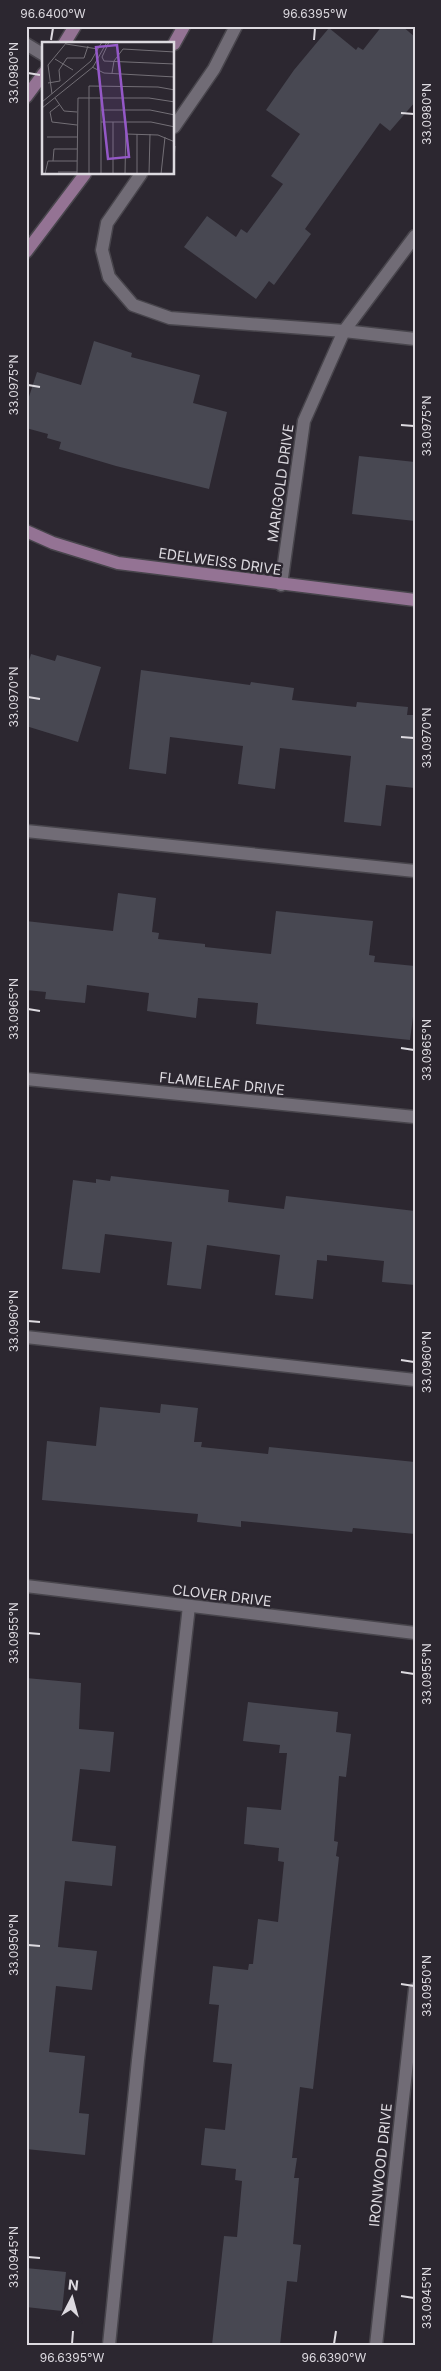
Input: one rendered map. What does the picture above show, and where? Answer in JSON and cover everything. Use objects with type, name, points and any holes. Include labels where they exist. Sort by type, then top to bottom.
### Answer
[{"type":"street","points":[[65,42],[74,26]]},
{"type":"street","points":[[175,42],[184,26]]},
{"type":"street","points":[[175,126],[214,69],[236,26]]},
{"type":"street","points":[[26,44],[42,54]]},
{"type":"street","points":[[26,96],[42,76]]},
{"type":"street","points":[[26,252],[84,175]]},
{"type":"street","points":[[140,175],[107,223],[102,250],[109,277],[133,305],[170,318],[344,331],[415,339]]},
{"type":"street","name":"MARIGOLD DRIVE","points":[[281,585],[304,421],[344,331],[415,236]]},
{"type":"street","name":"EDELWEISS DRIVE","points":[[26,531],[53,543],[118,563],[281,585],[415,600]]},
{"type":"street","points":[[26,831],[415,871]]},
{"type":"street","name":"FLAMELEAF DRIVE","points":[[26,1079],[415,1117]]},
{"type":"street","points":[[26,1338],[415,1380]]},
{"type":"street","name":"CLOVER DRIVE","points":[[26,1586],[415,1633]]},
{"type":"street","points":[[109,2345],[138,2060],[189,1606]]},
{"type":"street","name":"IRONWOOD DRIVE","points":[[376,2345],[415,1989]]},
{"type":"building","points":[[382,26],[402,26],[415,37],[415,102],[390,131],[380,123],[305,229],[311,234],[274,285],[269,281],[256,299],[184,247],[207,216],[236,237],[241,229],[247,233],[283,184],[271,176],[300,134],[266,110],[294,70],[329,28],[356,50],[358,47],[363,50]]},
{"type":"building","points":[[94,341],[132,353],[131,357],[200,375],[193,403],[227,412],[209,489],[116,466],[59,449],[61,442],[47,438],[48,434],[26,428],[26,406],[37,372],[81,385]]},
{"type":"building","points":[[359,456],[415,462],[415,521],[352,514]]},
{"type":"building","points":[[31,654],[55,661],[57,655],[101,667],[78,742],[26,726],[26,671]]},
{"type":"building","points":[[141,670],[250,685],[251,682],[294,688],[292,700],[356,707],[357,702],[408,707],[407,715],[415,715],[415,788],[386,785],[381,826],[344,822],[351,756],[280,748],[275,789],[238,784],[243,746],[170,737],[166,774],[129,769]]},
{"type":"building","points":[[118,893],[156,898],[152,932],[159,933],[158,939],[205,944],[205,947],[271,954],[276,911],[373,921],[369,955],[375,956],[374,962],[415,966],[415,1001],[410,1040],[256,1024],[258,1003],[198,998],[196,1018],[147,1011],[149,993],[87,985],[85,1003],[45,999],[46,992],[26,990],[26,921],[113,931]]},
{"type":"building","points":[[111,1176],[229,1190],[228,1202],[284,1209],[286,1196],[415,1211],[415,1285],[382,1282],[384,1261],[327,1255],[327,1261],[317,1260],[313,1299],[275,1295],[280,1255],[207,1245],[201,1289],[167,1285],[172,1242],[105,1234],[100,1273],[62,1269],[73,1180],[96,1183],[96,1179],[110,1181]]},
{"type":"building","points":[[161,1404],[198,1408],[194,1442],[202,1442],[201,1447],[268,1454],[269,1447],[415,1462],[415,1534],[353,1528],[352,1532],[241,1521],[241,1527],[197,1522],[198,1514],[42,1500],[47,1441],[96,1446],[100,1407],[160,1413]]},
{"type":"building","points":[[26,1678],[81,1683],[79,1729],[114,1732],[110,1772],[80,1769],[72,1841],[116,1846],[112,1886],[65,1881],[58,1947],[97,1951],[92,1990],[56,1986],[49,2052],[85,2056],[79,2113],[89,2114],[85,2155],[26,2149]]},
{"type":"building","points":[[248,1702],[338,1712],[336,1732],[351,1734],[346,1777],[339,1776],[334,1841],[338,1842],[336,1856],[339,1857],[313,2089],[300,2087],[292,2158],[297,2158],[294,2178],[299,2178],[293,2244],[301,2245],[297,2282],[287,2281],[280,2345],[212,2345],[224,2236],[237,2237],[242,2181],[235,2180],[236,2169],[201,2165],[205,2128],[225,2130],[232,2064],[213,2062],[219,2005],[209,2004],[213,1966],[248,1970],[249,1964],[253,1964],[258,1919],[278,1922],[284,1862],[278,1861],[279,1848],[244,1844],[247,1807],[281,1810],[287,1753],[279,1753],[280,1745],[243,1741]]},
{"type":"building","points":[[26,2268],[66,2272],[62,2311],[26,2307]]}]
